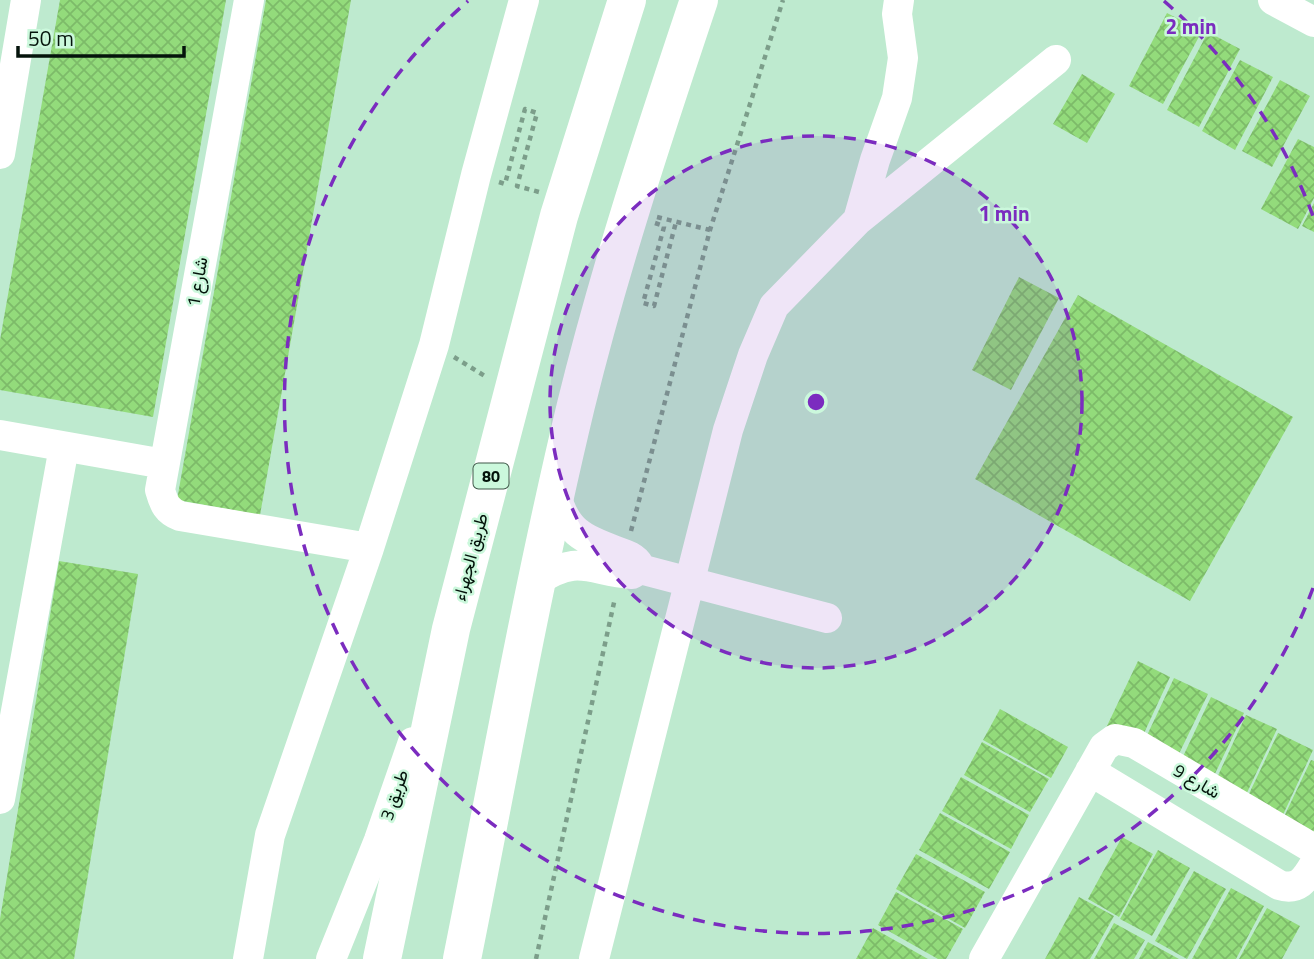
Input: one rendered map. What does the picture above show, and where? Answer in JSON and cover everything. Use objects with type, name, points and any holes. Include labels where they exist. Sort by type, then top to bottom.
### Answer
[{"type":"highway","name":"طريق الجهراء","points":[[382,959],[452,629],[559,216],[627,0]]},
{"type":"highway","points":[[462,959],[537,581],[577,403],[619,245],[699,0]]},
{"type":"street","points":[[0,154],[26,0]]},
{"type":"street","name":"شارع 1","points":[[249,0],[160,490],[170,512],[180,516],[369,548]]},
{"type":"street","points":[[248,959],[270,835],[369,548],[435,345],[476,175],[524,0]]},
{"type":"street","points":[[858,220],[897,98],[902,58],[897,15],[899,0]]},
{"type":"street","points":[[1273,0],[1314,22]]},
{"type":"street","points":[[594,959],[728,430],[753,355],[774,306],[858,220],[1056,60]]},
{"type":"street","points":[[0,435],[164,464]]},
{"type":"street","points":[[0,799],[64,447]]},
{"type":"street","points":[[556,494],[563,515],[576,532],[628,565],[827,618]]},
{"type":"street","points":[[537,581],[558,569],[580,565],[628,565]]},
{"type":"street","name":"طريق 3","points":[[331,959],[379,840],[452,629]]},
{"type":"street","name":"شارع 9","points":[[988,957],[1090,771],[1108,742],[1115,738],[1125,739],[1314,849]]},
{"type":"street","points":[[1090,771],[1279,885],[1292,888],[1297,886],[1305,880],[1314,866]]},
{"type":"path","points":[[536,959],[710,230],[783,0]]},
{"type":"path","points":[[505,184],[525,109],[537,113],[517,186]]},
{"type":"path","points":[[664,227],[643,303],[654,306],[676,222],[710,230]]},
{"type":"path","points":[[435,345],[492,380]]},
{"type":"building","points":[[60,0],[226,0],[153,417],[0,390],[0,340]]},
{"type":"building","points":[[266,0],[351,0],[260,515],[177,500]]},
{"type":"building","points":[[1167,13],[1202,31],[1163,104],[1129,86]]},
{"type":"building","points":[[1208,32],[1240,49],[1199,127],[1167,110]]},
{"type":"building","points":[[1240,60],[1273,77],[1235,150],[1202,131]]},
{"type":"building","points":[[1082,74],[1115,94],[1087,143],[1053,124]]},
{"type":"building","points":[[1280,80],[1310,96],[1272,167],[1242,151]]},
{"type":"building","points":[[1298,139],[1314,147],[1314,198],[1298,229],[1261,209]]},
{"type":"building","points":[[1314,203],[1314,232],[1302,226]]},
{"type":"building","points":[[1019,277],[1059,298],[1011,390],[972,370]]},
{"type":"building","points":[[1078,295],[1293,417],[1190,601],[975,479]]},
{"type":"building","points":[[59,561],[138,574],[74,959],[0,959],[0,919]]},
{"type":"building","points":[[1138,661],[1170,677],[1139,744],[1106,728]]},
{"type":"building","points":[[1174,678],[1208,694],[1175,762],[1142,746]]},
{"type":"building","points":[[1211,697],[1244,713],[1212,780],[1179,765]]},
{"type":"building","points":[[1000,709],[1068,747],[1051,778],[983,740]]},
{"type":"building","points":[[1246,715],[1277,729],[1245,797],[1215,782]]},
{"type":"building","points":[[1278,733],[1313,750],[1282,817],[1246,800]]},
{"type":"building","points":[[982,742],[1049,779],[1030,812],[964,775]]},
{"type":"building","points":[[1311,760],[1314,761],[1314,839],[1281,823]]},
{"type":"building","points":[[961,777],[1029,815],[1011,849],[942,811]]},
{"type":"building","points":[[940,813],[1010,852],[989,889],[919,850]]},
{"type":"building","points":[[1122,837],[1153,854],[1119,917],[1088,899]]},
{"type":"building","points":[[1158,850],[1190,868],[1152,936],[1120,919]]},
{"type":"building","points":[[916,854],[985,892],[965,928],[896,889]]},
{"type":"building","points":[[1194,871],[1226,889],[1187,959],[1155,941]]},
{"type":"building","points":[[1231,888],[1264,906],[1236,959],[1192,959]]},
{"type":"building","points":[[896,892],[963,929],[946,959],[938,959],[878,925]]},
{"type":"building","points":[[1079,897],[1114,916],[1090,959],[1045,959]]},
{"type":"building","points":[[1267,908],[1300,926],[1282,959],[1239,959]]},
{"type":"building","points":[[1114,923],[1145,940],[1134,959],[1094,959]]},
{"type":"building","points":[[873,928],[928,959],[856,959]]},
{"type":"building","points":[[1148,942],[1179,959],[1139,959]]}]
